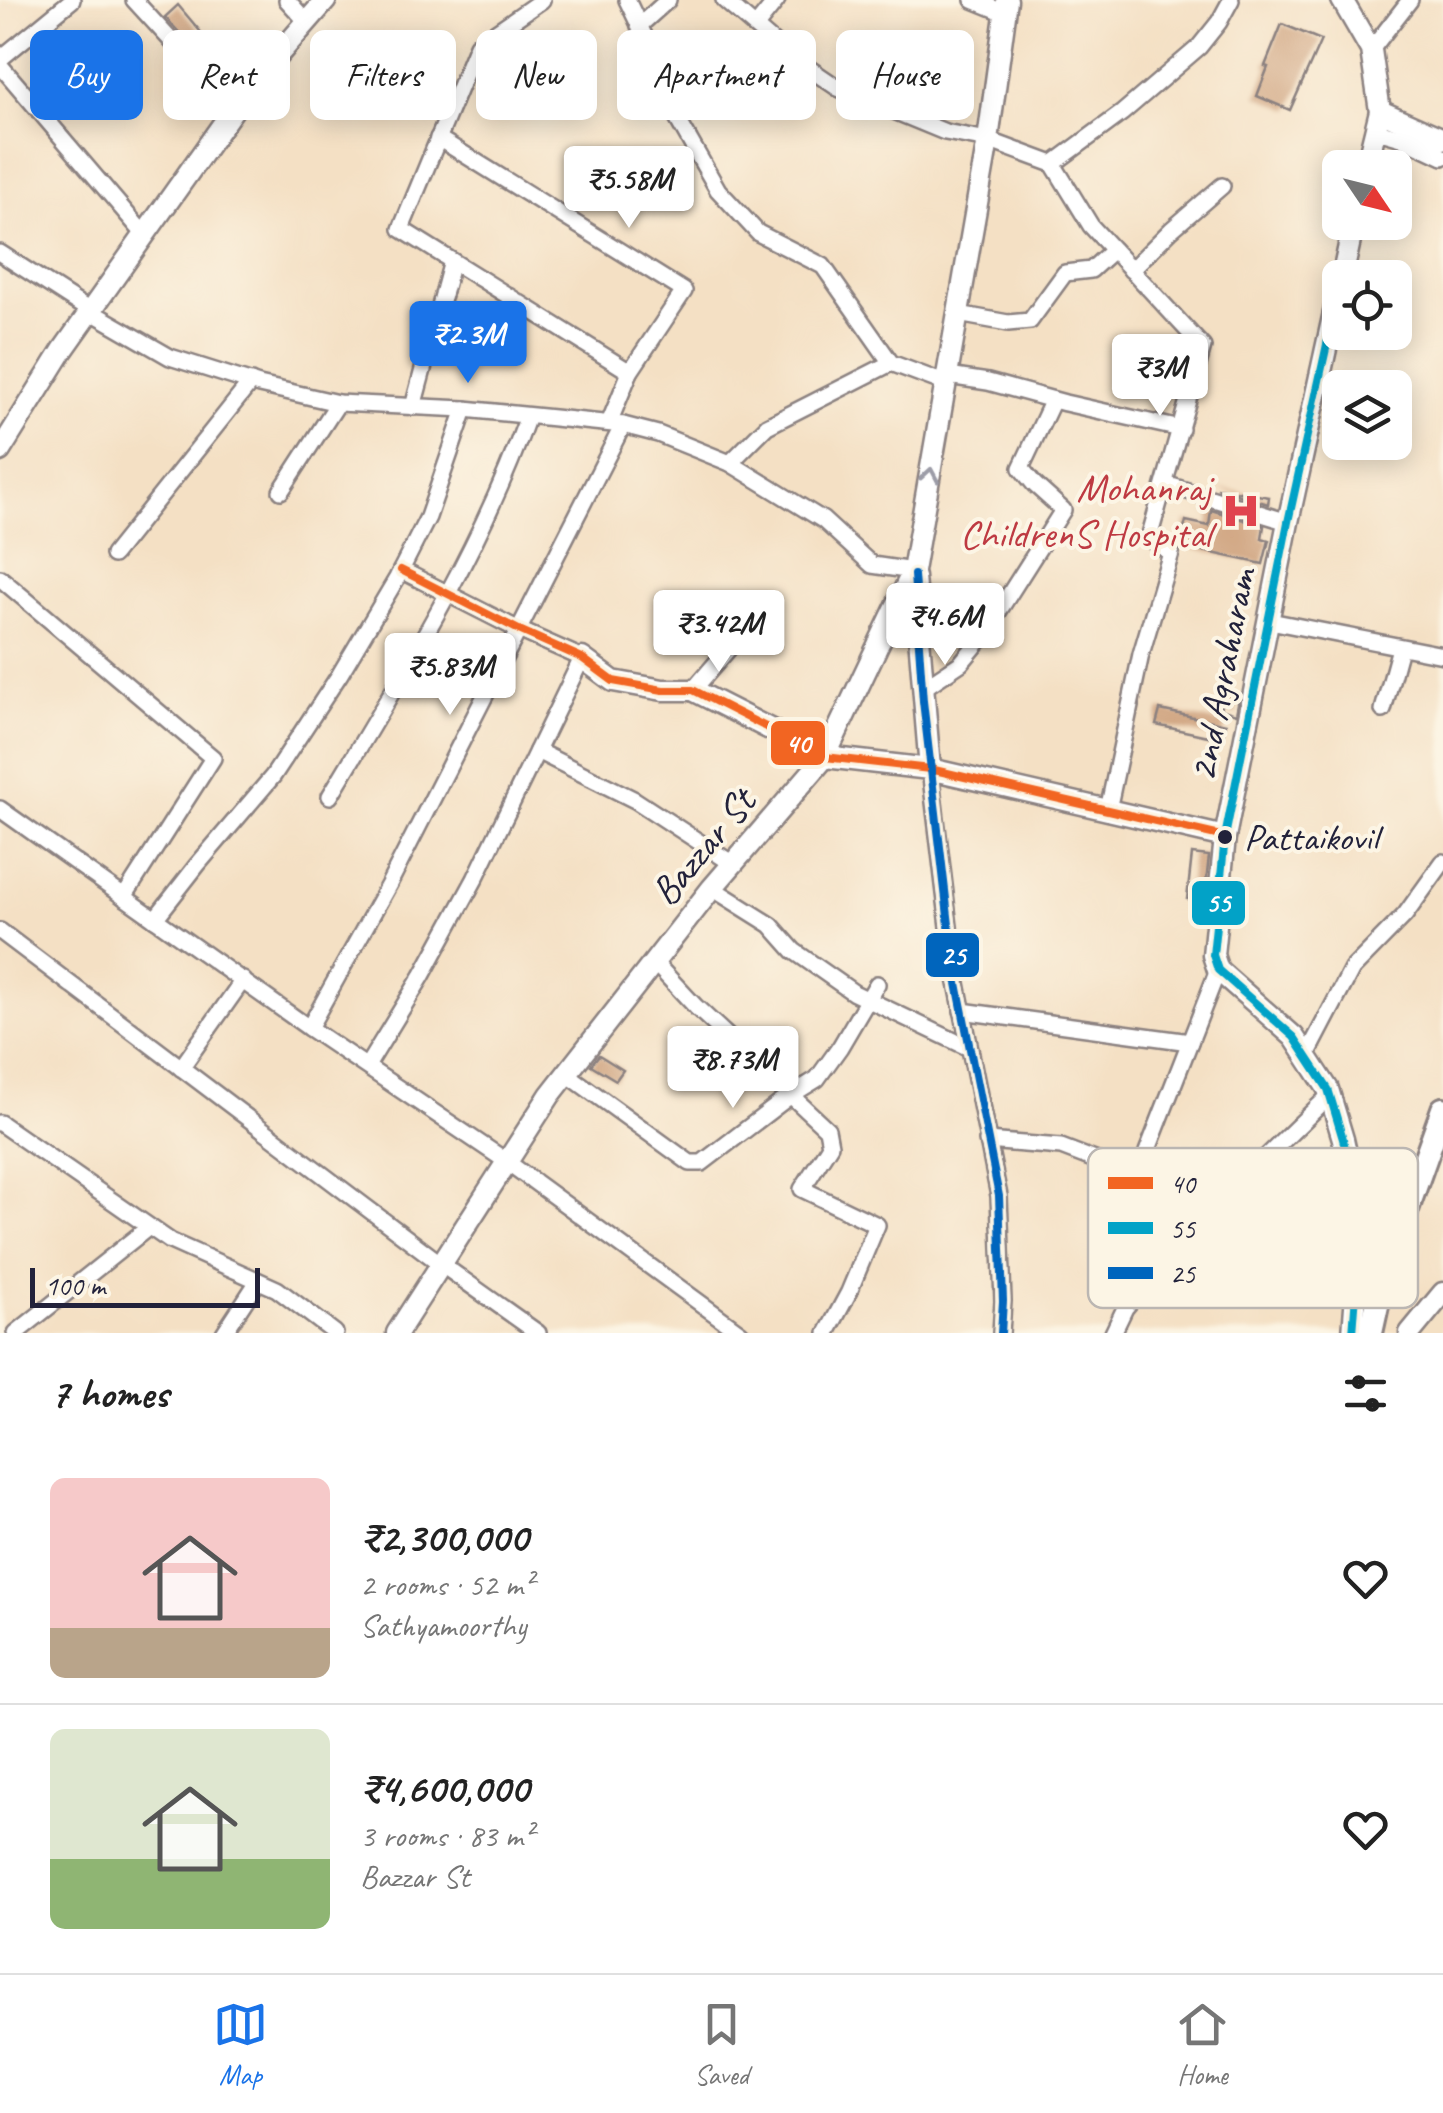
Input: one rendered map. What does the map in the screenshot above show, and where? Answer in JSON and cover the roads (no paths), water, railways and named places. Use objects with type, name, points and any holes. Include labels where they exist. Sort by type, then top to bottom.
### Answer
[{"type":"main road","points":[[290,42],[326,0]]},
{"type":"main road","points":[[1342,0],[1370,50],[1377,121],[1370,150]]},
{"type":"main road","name":"Bazzar St","points":[[397,1333],[566,1074],[712,888],[825,757],[913,571],[988,140],[1006,6]]},
{"type":"main road","points":[[2,443],[226,120]]},
{"type":"main road","points":[[1377,121],[1443,139]]},
{"type":"main road","name":"2nd Agraharam","points":[[1218,970],[1213,955],[1225,837],[1326,350]]},
{"type":"main road","points":[[913,571],[930,769]]},
{"type":"main road","points":[[582,658],[613,681],[664,690],[693,690],[825,757],[930,769],[1225,837]]},
{"type":"main road","points":[[1218,970],[1294,1036],[1330,1095],[1346,1148]]},
{"type":"main road","points":[[1418,1179],[1443,1109]]},
{"type":"main road","points":[[1410,1333],[1443,1293]]},
{"type":"main road","points":[[1353,1333],[1355,1308]]},
{"type":"main road","points":[[1371,1333],[1377,1308]]},
{"type":"street","points":[[72,0],[0,62],[144,234]]},
{"type":"street","points":[[134,0],[163,32]]},
{"type":"street","points":[[287,0],[307,22]]},
{"type":"street","points":[[542,0],[477,44],[401,229],[630,372]]},
{"type":"street","points":[[627,0],[654,56],[670,106],[718,190],[758,233],[823,266],[891,363],[947,380],[988,382],[1180,429]]},
{"type":"street","points":[[639,26],[668,0]]},
{"type":"street","points":[[724,0],[782,50],[838,88],[946,132],[988,140],[1053,164],[1091,226],[1203,346],[1149,538],[1171,553],[1141,654],[1108,810]]},
{"type":"street","points":[[756,26],[777,0]]},
{"type":"street","points":[[973,0],[1006,6]]},
{"type":"street","points":[[1053,164],[1122,114],[1199,47],[1231,0]]},
{"type":"street","points":[[1370,50],[1410,0]]},
{"type":"street","points":[[1377,121],[1405,140],[1443,157]]},
{"type":"street","points":[[309,1028],[389,884],[519,630],[616,424],[630,372],[684,291],[438,138]]},
{"type":"street","points":[[1131,270],[1222,186]]},
{"type":"street","points":[[958,314],[1008,324],[1030,320],[1065,273],[1091,270],[1112,250]]},
{"type":"street","points":[[0,253],[170,356],[251,382],[338,403],[465,409],[616,424],[658,434],[730,463],[824,520],[872,565],[913,571]]},
{"type":"street","points":[[413,406],[452,261]]},
{"type":"street","points":[[730,463],[767,426],[891,363]]},
{"type":"street","points":[[112,555],[251,382]]},
{"type":"street","points":[[922,688],[961,663],[1063,510],[1021,468],[1053,400]]},
{"type":"street","points":[[280,491],[338,403]]},
{"type":"street","points":[[155,920],[272,776],[340,674],[428,517],[465,409]]},
{"type":"street","points":[[330,796],[488,515],[528,416]]},
{"type":"street","points":[[1165,484],[1288,522]]},
{"type":"street","points":[[367,1066],[457,911],[582,658],[401,570]]},
{"type":"street","points":[[0,578],[213,758],[124,897]]},
{"type":"street","points":[[1270,621],[1443,655]]},
{"type":"street","points":[[693,690],[737,639]]},
{"type":"street","points":[[1383,710],[1400,648]]},
{"type":"street","points":[[537,751],[635,800],[733,864]]},
{"type":"street","points":[[930,769],[954,968],[998,1196],[1001,1333]]},
{"type":"street","points":[[0,809],[309,1028],[506,1161],[741,1333]]},
{"type":"street","points":[[1307,1055],[1352,969],[1405,916],[1443,862]]},
{"type":"street","points":[[712,888],[771,925],[794,951],[854,993],[969,1048]]},
{"type":"street","points":[[0,931],[538,1333]]},
{"type":"street","points":[[654,962],[696,1007],[826,1129],[830,1144],[802,1189],[876,1225],[849,1292],[827,1333]]},
{"type":"street","points":[[1149,1148],[1218,970]]},
{"type":"street","points":[[181,1068],[244,980]]},
{"type":"street","points":[[566,1074],[690,1163],[702,1163],[790,1095],[818,1079],[877,984]]},
{"type":"street","points":[[962,1011],[1190,1042]]},
{"type":"street","points":[[1418,1158],[1443,1090]]},
{"type":"street","points":[[1276,1148],[1330,1095]]},
{"type":"street","points":[[0,1123],[170,1241],[277,1289],[335,1333]]},
{"type":"street","points":[[987,1141],[1061,1147],[1088,1157]]},
{"type":"street","points":[[16,1333],[148,1227]]},
{"type":"street","points":[[224,1333],[258,1281]]},
{"type":"street","points":[[1113,1333],[1124,1308]]},
{"type":"place","name":"Mohanraj ChildrenS Hospital","points":[[1241,511]]},
{"type":"place","name":"Pattaikovil","points":[[1225,837]]}]
